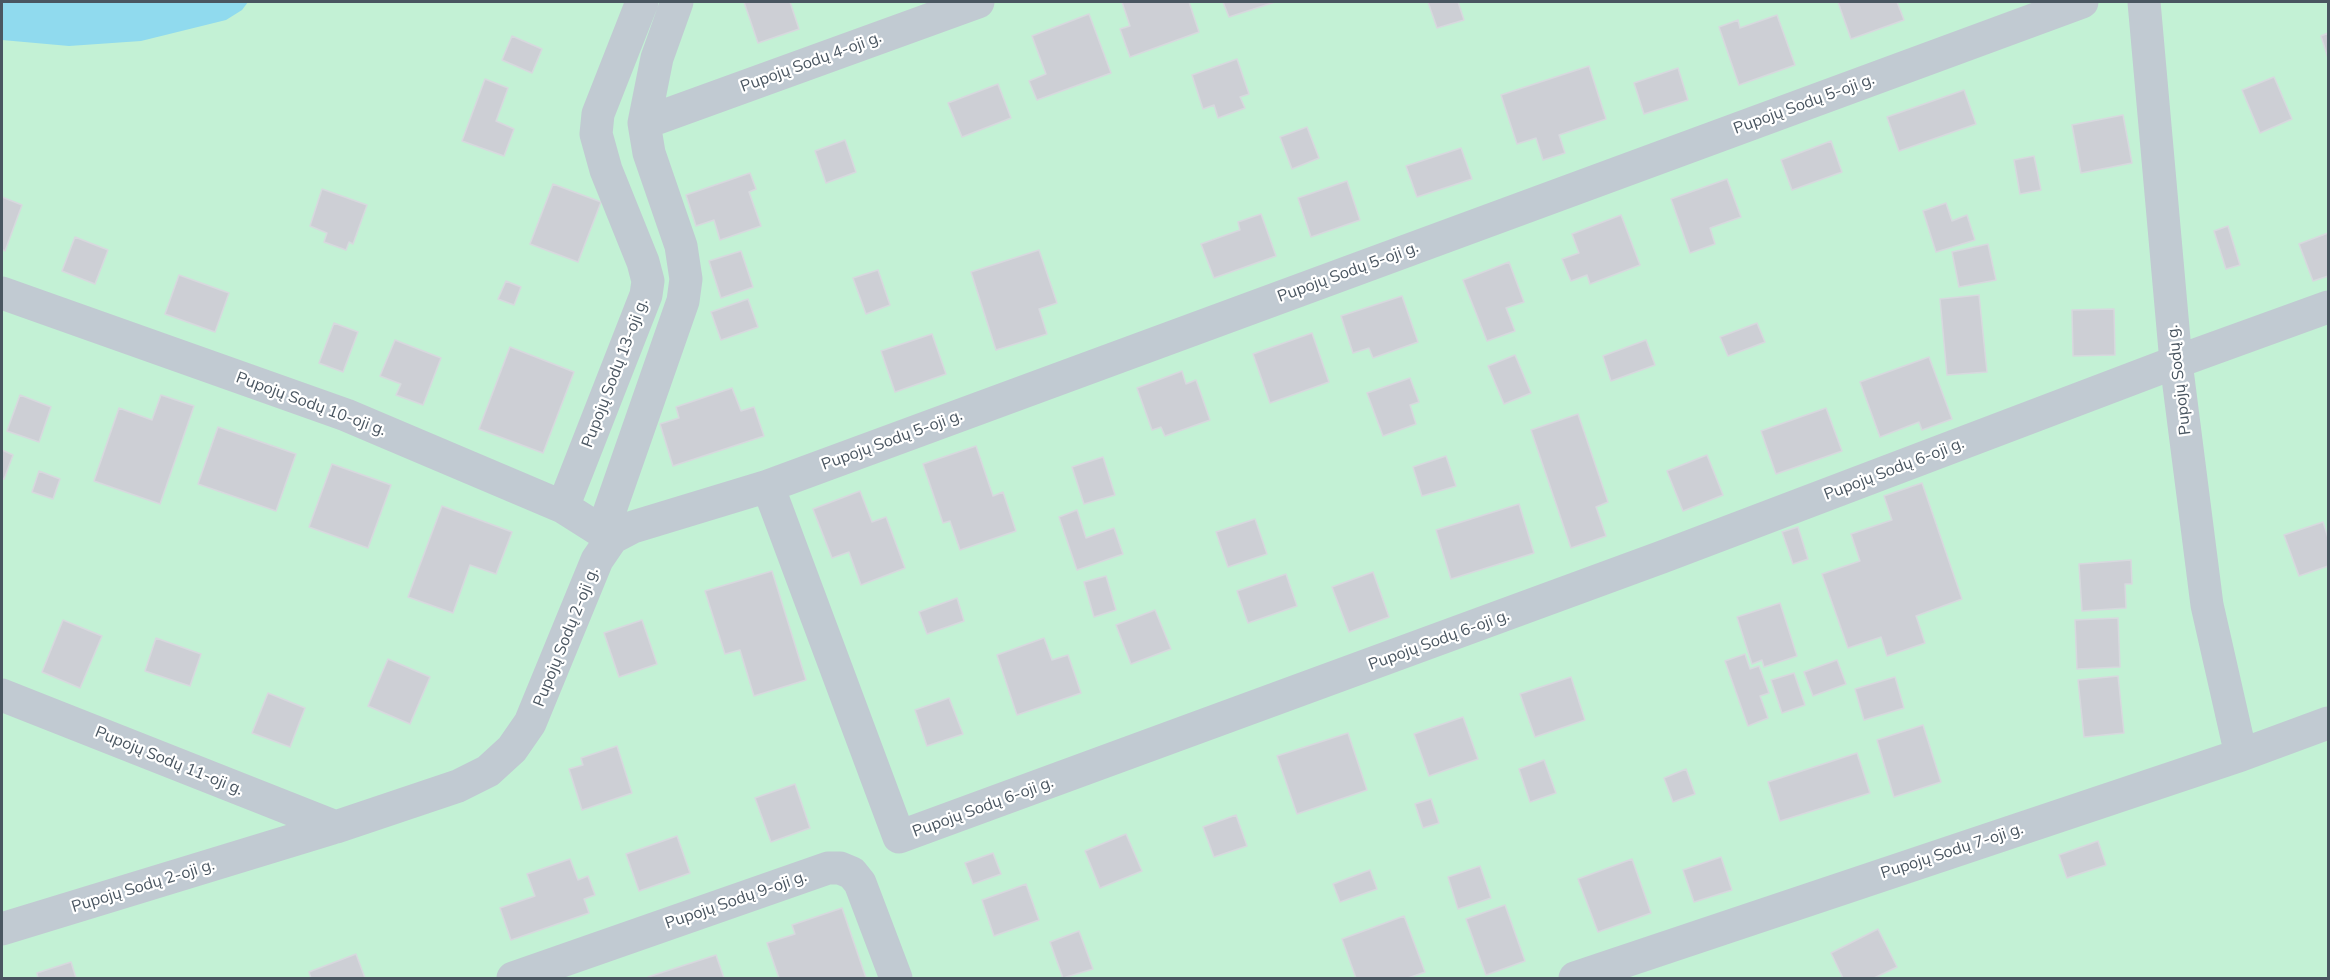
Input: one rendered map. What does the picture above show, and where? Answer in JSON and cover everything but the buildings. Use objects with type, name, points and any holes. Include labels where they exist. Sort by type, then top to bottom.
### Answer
[{"type":"street","name":"Pupojų Sodų 13-oji g.","points":[[563,507],[646,295],[648,280],[643,262],[606,170],[596,134],[598,114],[642,2]]},
{"type":"street","points":[[612,538],[609,513],[683,301],[686,279],[681,246],[649,153],[644,123],[657,58],[677,2]]},
{"type":"street","name":"Pupojų Sodų 4-oji g.","points":[[644,123],[978,2]]},
{"type":"street","name":"Pupojų Sodų 5-oji g.","points":[[612,538],[633,527],[768,486],[2082,2]]},
{"type":"street","name":"Pupojų Sodų g.","points":[[2144,2],[2176,362],[2207,605],[2241,755]]},
{"type":"street","name":"Pupojų Sodų 10-oji g.","points":[[2,293],[346,415],[563,507],[612,538]]},
{"type":"street","name":"Pupojų Sodų 6-oji g.","points":[[768,486],[899,837],[1662,557],[2176,362],[2328,307]]},
{"type":"street","name":"Pupojų Sodų 2-oji g.","points":[[2,929],[336,826],[458,786],[488,771],[512,749],[531,723],[597,560],[612,538]]},
{"type":"street","name":"Pupojų Sodų 11-oji g.","points":[[2,695],[336,826]]},
{"type":"street","name":"Pupojų Sodų 7-oji g.","points":[[1575,978],[2241,755],[2328,723]]},
{"type":"street","name":"Pupojų Sodų 9-oji g.","points":[[513,978],[828,868],[840,868],[852,873],[860,883],[896,978]]},
{"type":"green space","points":[[2,2],[2328,2],[2328,978],[2,978]]},
{"type":"water","points":[[2,2],[248,2],[242,10],[226,20],[141,41],[69,46],[2,40]]}]
